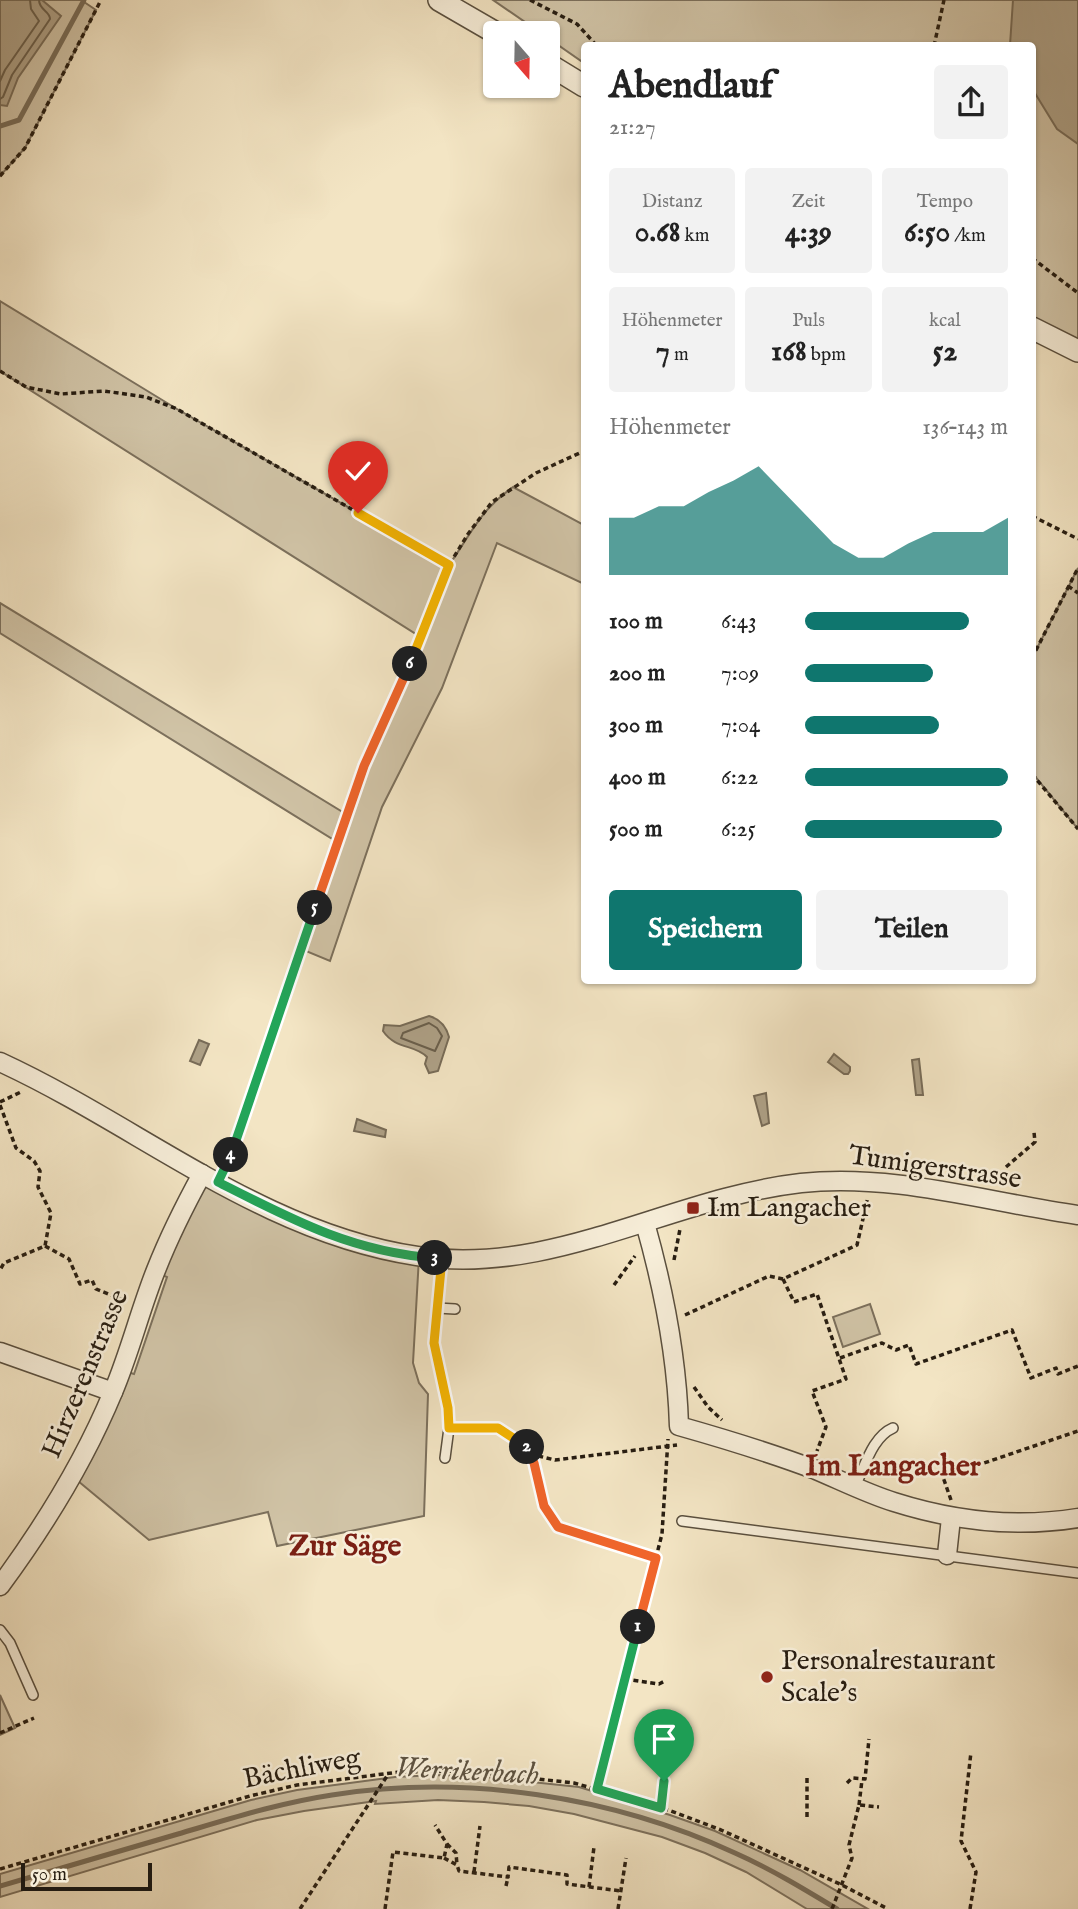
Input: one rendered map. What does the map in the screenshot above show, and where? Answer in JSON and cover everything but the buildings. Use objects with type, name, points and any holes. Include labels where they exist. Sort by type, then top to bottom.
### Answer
[{"type":"street","points":[[439,0],[483,25]]},
{"type":"street","points":[[560,71],[581,84]]},
{"type":"street","points":[[1036,330],[1078,351]]},
{"type":"street","name":"Tumigerstrasse","points":[[0,1062],[202,1174],[303,1226],[361,1246],[419,1257],[488,1259],[543,1252],[579,1244],[684,1210],[755,1192],[837,1180],[903,1184],[1078,1215]]},
{"type":"street","name":"Hirzerenstrasse","points":[[0,1586],[53,1510],[113,1392],[156,1272],[202,1174]]},
{"type":"street","points":[[646,1223],[672,1335],[679,1426],[728,1440],[892,1502],[951,1510],[1004,1523],[1078,1518]]},
{"type":"street","points":[[0,1352],[113,1392]]},
{"type":"street","points":[[947,1555],[951,1510]]},
{"type":"lane","points":[[442,1258],[434,1343],[448,1408],[449,1428],[445,1458]]},
{"type":"lane","points":[[437,1308],[455,1309]]},
{"type":"lane","points":[[855,1486],[878,1439],[887,1428]]},
{"type":"lane","points":[[682,1521],[1078,1573]]},
{"type":"lane","points":[[0,1630],[10,1643],[33,1695]]},
{"type":"path","points":[[0,176],[25,148],[101,0]]},
{"type":"path","points":[[530,0],[577,24],[593,42]]},
{"type":"path","points":[[935,42],[944,0]]},
{"type":"path","points":[[1036,261],[1078,293]]},
{"type":"path","points":[[0,371],[26,387],[61,394],[104,391],[146,397],[177,409],[449,565]]},
{"type":"path","points":[[218,1182],[228,1164],[364,766],[422,638],[449,565],[492,502],[536,473],[581,452]]},
{"type":"path","points":[[1036,518],[1078,539]]},
{"type":"path","points":[[1036,650],[1078,568]]},
{"type":"path","points":[[1068,586],[1078,593]]},
{"type":"path","points":[[1036,779],[1078,829]]},
{"type":"path","points":[[0,1105],[16,1148],[34,1161],[40,1171],[38,1187],[51,1213],[45,1246]]},
{"type":"path","points":[[1006,1167],[1035,1142],[1034,1132]]},
{"type":"path","points":[[685,1315],[769,1276],[783,1279],[857,1245],[871,1182]]},
{"type":"path","points":[[0,1270],[4,1263],[45,1246]]},
{"type":"path","points":[[45,1246],[69,1259],[80,1284],[92,1280],[96,1289],[143,1307]]},
{"type":"path","points":[[783,1279],[794,1302],[817,1294],[846,1379],[812,1391],[825,1427],[817,1451]]},
{"type":"path","points":[[840,1358],[882,1343],[896,1350],[909,1345],[916,1364],[1012,1330],[1031,1378],[1056,1368],[1058,1374],[1078,1366]]},
{"type":"path","points":[[449,1428],[498,1428],[527,1448],[544,1506],[558,1527],[656,1558]]},
{"type":"path","points":[[951,1510],[943,1477],[1078,1431]]},
{"type":"path","points":[[597,1789],[662,1534],[668,1437]]},
{"type":"path","points":[[530,1454],[555,1460],[678,1444]]},
{"type":"path","points":[[625,1679],[659,1684],[665,1681]]},
{"type":"path","points":[[0,1732],[34,1718]]},
{"type":"path","points":[[832,1909],[852,1858],[849,1845],[864,1779],[869,1739]]},
{"type":"path","points":[[970,1909],[976,1872],[961,1840],[971,1752]]},
{"type":"path","name":"Bächliweg","points":[[0,1869],[250,1796],[297,1785],[388,1773],[465,1772],[574,1783],[661,1808],[722,1830],[888,1909]]},
{"type":"path","points":[[300,1909],[388,1773]]},
{"type":"path","points":[[807,1778],[807,1817]]},
{"type":"path","points":[[847,1783],[852,1778],[863,1779]]},
{"type":"path","points":[[661,1808],[664,1781]]},
{"type":"path","points":[[859,1805],[879,1807]]},
{"type":"path","points":[[435,1825],[456,1853],[459,1871],[508,1877]]},
{"type":"path","points":[[474,1872],[480,1826]]},
{"type":"path","points":[[444,1858],[447,1844]]},
{"type":"path","points":[[589,1887],[594,1847]]},
{"type":"path","points":[[386,1909],[393,1852],[444,1858],[457,1865]]},
{"type":"path","points":[[618,1909],[626,1858]]},
{"type":"path","points":[[506,1886],[509,1867],[567,1875],[567,1884],[621,1891]]},
{"type":"shaded area","points":[[0,0],[81,0],[96,10],[25,148],[0,176]]},
{"type":"shaded area","points":[[493,0],[1058,0],[1078,72],[1078,351],[1036,330],[1036,42],[581,42],[581,61],[560,46],[560,21],[524,21]]},
{"type":"shaded area","points":[[0,301],[177,409],[449,565],[484,514],[513,487],[581,523],[581,583],[497,543],[442,688],[382,807],[330,961],[301,949],[337,842],[0,633],[0,603],[346,814],[364,766],[422,638],[0,371]]},
{"type":"shaded area","points":[[1078,568],[1078,829],[1036,778],[1036,650]]},
{"type":"shaded area","points":[[202,1174],[303,1226],[419,1257],[413,1363],[419,1383],[428,1394],[424,1516],[277,1546],[268,1512],[149,1540],[72,1476],[121,1370],[134,1374],[167,1277],[155,1272]]},
{"type":"shaded area","points":[[870,1304],[880,1334],[843,1347],[833,1317]]},
{"type":"shaded area","points":[[0,1695],[15,1728],[0,1735]]},
{"type":"shaded area","points":[[438,1775],[579,1787],[670,1815],[715,1831],[800,1870],[868,1909],[807,1909],[746,1872],[705,1853],[662,1837],[574,1814],[529,1806],[438,1800],[375,1804],[376,1801],[257,1820],[0,1897],[0,1874],[251,1800],[297,1790],[395,1777]]},
{"type":"water","points":[[0,0],[42,0],[61,16],[18,78],[7,106],[0,105]]},
{"type":"water","points":[[1013,0],[1078,0],[1078,144],[1057,129],[1036,95],[1036,42],[1010,42]]},
{"type":"water","points":[[429,1016],[442,1024],[449,1037],[438,1071],[429,1073],[425,1064],[427,1057],[417,1050],[399,1044],[383,1031],[384,1025],[400,1026]]},
{"type":"water","points":[[199,1040],[209,1044],[200,1065],[190,1061]]},
{"type":"water","points":[[834,1054],[850,1067],[848,1074],[828,1062]]},
{"type":"water","points":[[919,1059],[923,1095],[916,1095],[912,1060]]},
{"type":"water","points":[[766,1093],[769,1123],[762,1126],[754,1096]]},
{"type":"water","points":[[357,1119],[386,1130],[385,1137],[354,1131]]},
{"type":"waterway","points":[[0,126],[19,120],[84,0]]},
{"type":"waterway","name":"Werrikerbach","points":[[0,1886],[293,1802],[383,1789],[434,1787],[538,1795],[639,1817],[688,1833],[748,1859],[837,1909]]},
{"type":"place","name":"Im Langacher","points":[[693,1208]]},
{"type":"place","name":"Personalrestaurant Scale's","points":[[767,1677]]},
{"type":"district","name":"Im Langacher","points":[[893,1467]]},
{"type":"district","name":"Zur Säge","points":[[345,1547]]},
{"type":"route","points":[[358,513],[449,565],[422,638],[364,766],[228,1164],[218,1182],[303,1226],[361,1246],[419,1257],[442,1258],[434,1343],[448,1408],[449,1428],[498,1428],[527,1448],[534,1463],[544,1506],[563,1531],[656,1558],[597,1789],[661,1808],[664,1781]]}]
